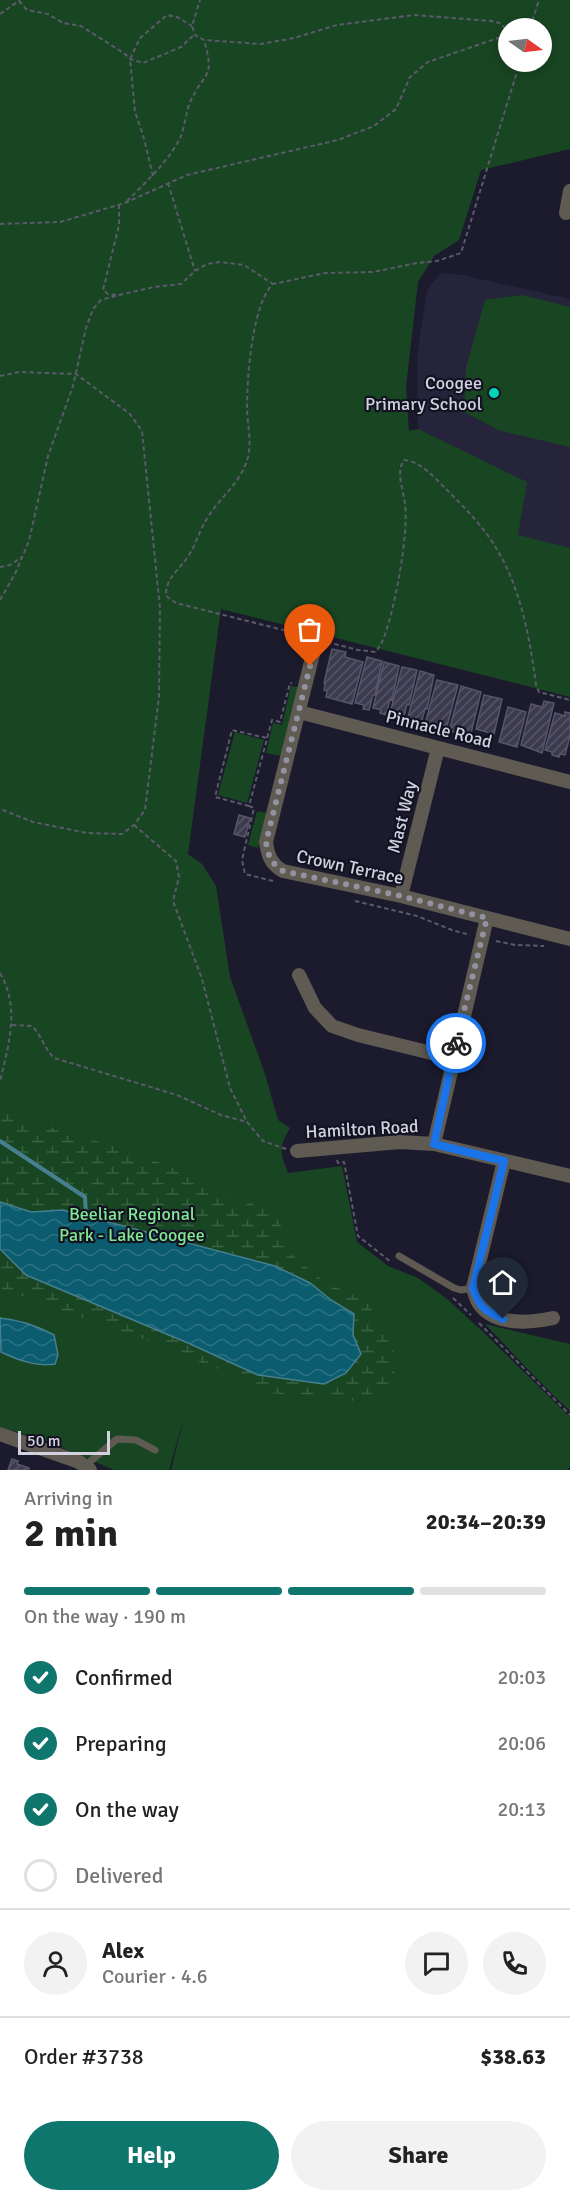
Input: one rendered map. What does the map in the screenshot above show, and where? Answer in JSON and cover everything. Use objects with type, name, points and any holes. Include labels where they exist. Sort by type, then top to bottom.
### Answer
[{"type":"street","points":[[566,213],[570,191]]},
{"type":"street","name":"Crown Terrace","points":[[317,641],[266,842],[268,856],[275,866],[283,871],[401,896],[570,939]]},
{"type":"street","name":"Pinnacle Road","points":[[299,712],[570,782]]},
{"type":"street","name":"Mast Way","points":[[401,896],[438,748]]},
{"type":"street","points":[[434,1144],[452,1058],[487,918]]},
{"type":"street","points":[[299,975],[315,1008],[332,1026],[358,1035],[452,1058]]},
{"type":"street","name":"Hamilton Road","points":[[297,1151],[400,1142],[434,1144],[504,1161],[569,1171]]},
{"type":"street","points":[[504,1161],[473,1288],[478,1303],[485,1310],[503,1319],[531,1323],[553,1317]]},
{"type":"street","points":[[0,1434],[46,1449],[87,1468]]},
{"type":"lane","points":[[399,1256],[454,1288],[461,1290],[473,1288]]},
{"type":"lane","points":[[87,1468],[117,1439],[136,1440],[155,1450]]},
{"type":"path","points":[[0,14],[20,0],[27,10],[48,14],[63,23],[81,26],[130,59],[143,63],[181,47],[195,35]]},
{"type":"path","points":[[200,0],[192,26],[195,35],[204,40],[261,44],[294,38],[337,25],[414,15],[498,23]]},
{"type":"path","points":[[533,18],[538,0]]},
{"type":"path","points":[[153,176],[135,112],[130,59],[140,38],[166,15],[177,17],[192,26]]},
{"type":"path","points":[[0,224],[60,222],[125,203],[187,175],[338,140],[374,126],[396,110],[410,77],[428,62],[498,38]]},
{"type":"path","points":[[125,203],[153,176],[180,138],[191,100],[208,75],[210,60],[204,40]]},
{"type":"path","points":[[517,72],[461,253],[437,261],[373,272],[325,273],[273,284],[268,289],[262,300],[252,344],[247,409],[249,455],[232,489],[209,515],[189,556],[168,580],[165,587],[166,596],[176,603],[317,641],[376,652],[382,642],[397,582],[406,507],[400,469],[404,460],[409,460],[430,474],[486,533],[504,561],[517,591],[539,692],[570,700]]},
{"type":"path","points":[[168,183],[195,271]]},
{"type":"path","points":[[118,295],[108,294],[104,290],[119,225],[119,205]]},
{"type":"path","points":[[0,600],[29,541],[48,456],[76,374],[86,328],[93,309],[101,300],[118,295],[154,286],[181,284],[207,264],[234,262],[252,268],[273,284]]},
{"type":"path","points":[[0,375],[19,372],[76,374],[130,414],[142,431],[160,608],[159,696],[145,810],[134,825],[122,834],[87,833],[33,822],[0,809]]},
{"type":"path","points":[[0,567],[10,565],[22,557]]},
{"type":"path","points":[[249,806],[272,720],[280,722],[290,683],[305,687]]},
{"type":"path","points":[[267,738],[232,730],[215,797],[254,808],[242,860],[245,874],[279,882]]},
{"type":"path","points":[[134,825],[176,861],[180,877],[173,901],[202,980],[230,1088],[247,1122],[263,1141],[278,1148],[297,1151]]},
{"type":"path","points":[[346,898],[417,916],[452,930],[481,938],[515,945],[549,946]]},
{"type":"path","points":[[0,973],[9,987],[12,1025],[0,1081]]},
{"type":"path","points":[[12,1025],[32,1026],[40,1035],[45,1049],[54,1058],[177,1095],[221,1116],[247,1122]]},
{"type":"shaded area","name":"Coogee Primary School","points":[[441,273],[462,275],[570,299],[570,548],[518,535],[418,429],[417,356],[427,290]]},
{"type":"green space","name":"Beeliar Regional Park - Lake Coogee","points":[[0,0],[570,0],[570,149],[481,170],[459,240],[434,256],[418,282],[406,387],[409,431],[418,429],[527,482],[518,535],[570,548],[570,697],[221,609],[188,854],[202,864],[216,886],[230,977],[264,1071],[278,1120],[290,1128],[282,1146],[283,1160],[288,1173],[342,1166],[357,1242],[388,1266],[418,1278],[447,1299],[570,1417],[570,1467],[567,1470],[171,1470],[184,1417],[169,1470],[114,1470],[44,1440],[0,1427]]},
{"type":"green space","points":[[522,295],[570,307],[570,447],[501,431],[464,412],[466,368],[485,300]]},
{"type":"green space","points":[[291,686],[298,687],[281,756],[266,753],[273,723],[282,725]]},
{"type":"green space","points":[[235,732],[264,740],[247,803],[218,795]]},
{"type":"green space","points":[[257,811],[267,813],[258,848],[248,845]]},
{"type":"green space","name":"Beeliar Regional Park - Lake Coogee","points":[[0,1111],[141,1155],[225,1190],[235,1208],[243,1208],[255,1196],[275,1206],[288,1251],[323,1281],[368,1302],[397,1359],[391,1386],[352,1401],[270,1393],[243,1375],[207,1366],[184,1354],[0,1288],[0,1249],[26,1275],[258,1375],[361,1354],[353,1335],[354,1314],[275,1266],[63,1210],[31,1212],[0,1202]]},
{"type":"green space","points":[[485,1324],[570,1344],[570,1411],[537,1379]]},
{"type":"water","points":[[0,1202],[31,1212],[63,1210],[275,1266],[310,1283],[331,1300],[354,1314],[353,1335],[361,1354],[346,1373],[324,1384],[258,1375],[26,1275],[0,1249]]},
{"type":"water","points":[[0,1318],[41,1328],[54,1335],[58,1355],[55,1364],[41,1365],[27,1362],[1,1352]]},
{"type":"building","points":[[332,649],[346,652],[345,657],[363,662],[352,704],[326,697],[327,691],[324,690],[324,683]]},
{"type":"building","points":[[367,657],[382,661],[375,695],[373,695],[369,710],[363,709],[364,705],[355,703]]},
{"type":"building","points":[[384,662],[399,666],[392,700],[390,699],[386,715],[380,713],[381,710],[373,708]]},
{"type":"building","points":[[402,667],[417,670],[403,720],[397,718],[398,715],[390,713]]},
{"type":"building","points":[[420,671],[434,675],[427,709],[425,709],[421,724],[415,723],[416,719],[408,717]]},
{"type":"building","points":[[437,680],[458,685],[447,726],[439,724],[438,727],[425,724]]},
{"type":"building","points":[[461,686],[481,692],[471,733],[463,731],[462,734],[449,731]]},
{"type":"building","points":[[484,695],[502,699],[494,734],[476,729]]},
{"type":"building","points":[[544,701],[554,703],[542,753],[521,745],[531,704],[542,707]]},
{"type":"building","points":[[508,707],[526,712],[517,747],[499,742]]},
{"type":"building","points":[[565,712],[570,713],[570,736],[565,755],[560,754],[559,757],[545,750],[555,713],[565,716]]},
{"type":"building","points":[[239,815],[250,818],[245,837],[234,834]]},
{"type":"building","points":[[12,1459],[18,1461],[17,1464],[29,1468],[29,1470],[8,1470]]},
{"type":"waterway","points":[[0,1141],[85,1197],[86,1216]]},
{"type":"way so far","points":[[310,666],[266,842],[268,856],[275,866],[283,871],[401,896],[487,918],[456,1043]]},
{"type":"place","name":"Coogee Primary School","points":[[494,393]]},
{"type":"route","points":[[456,1043],[434,1144],[504,1161],[473,1288],[478,1303],[485,1310],[503,1319]]}]
